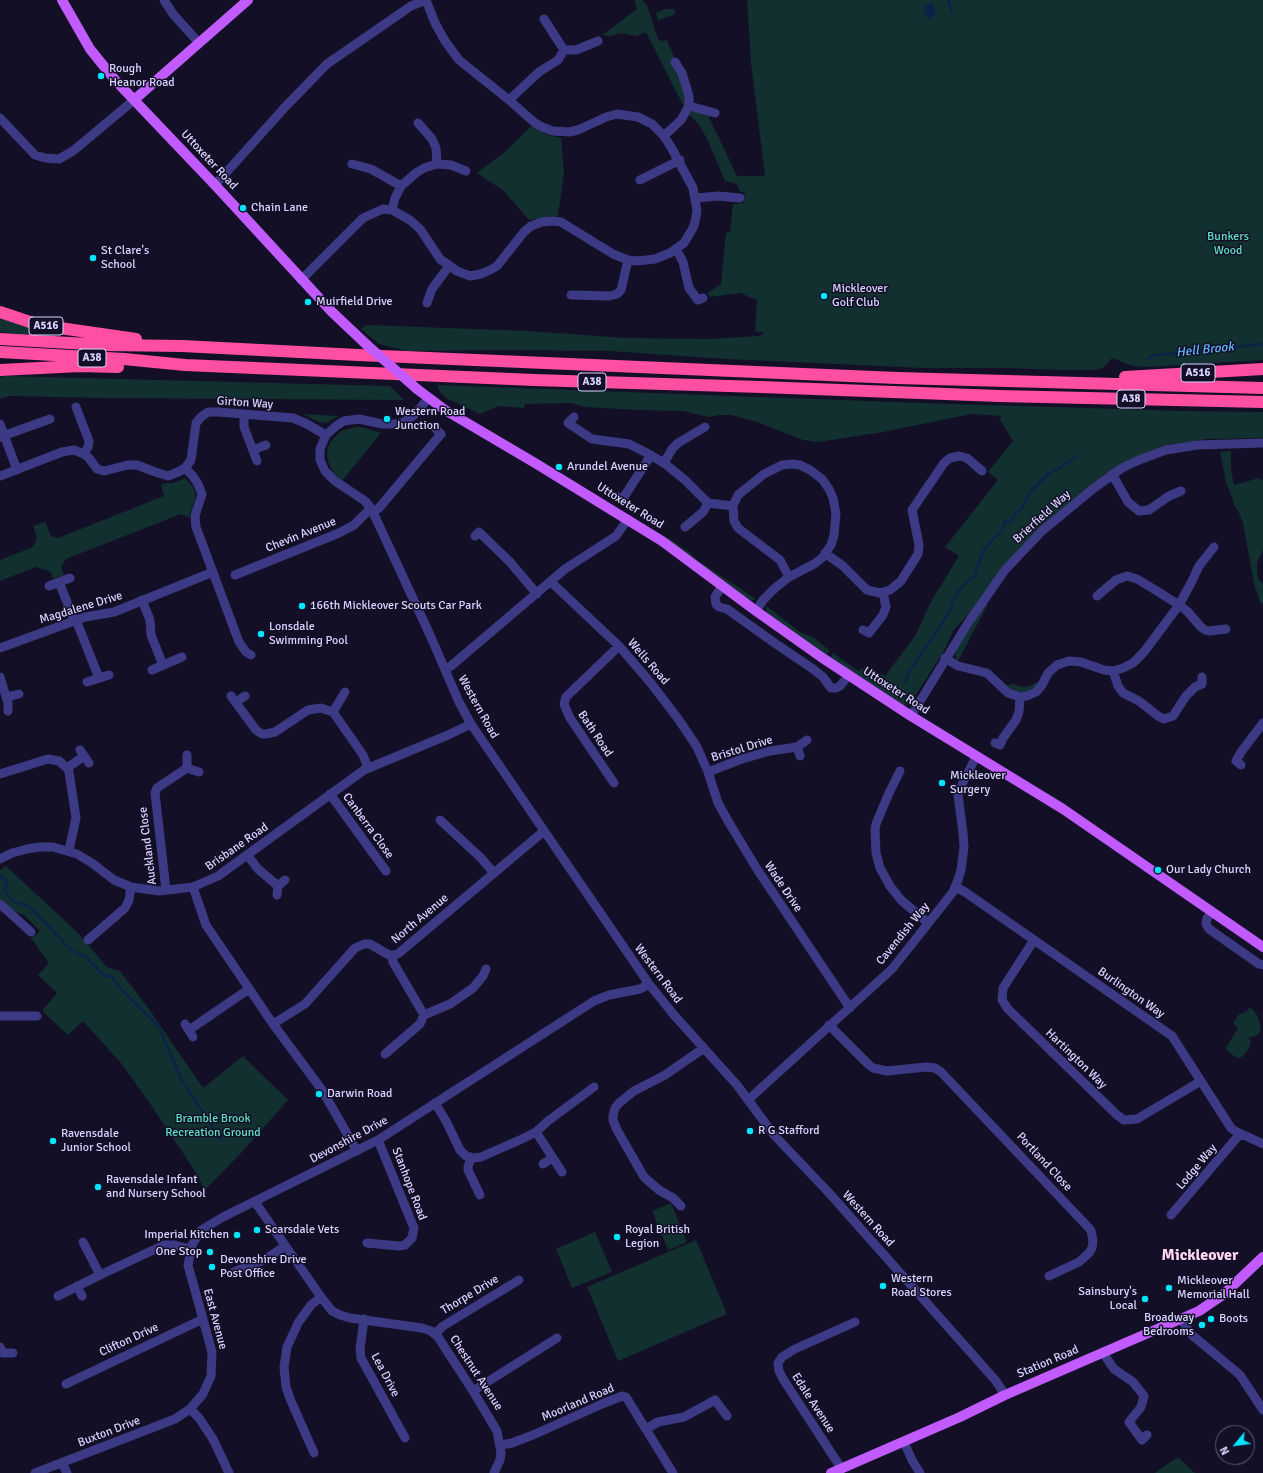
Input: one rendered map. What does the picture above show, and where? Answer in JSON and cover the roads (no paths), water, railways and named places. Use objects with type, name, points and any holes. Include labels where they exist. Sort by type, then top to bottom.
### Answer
[{"type":"highway","name":"A516","points":[[0,312],[39,324],[182,346]]},
{"type":"highway","name":"A38","points":[[0,339],[104,345],[182,346],[372,356],[890,377],[1263,388]]},
{"type":"highway","name":"A38","points":[[0,352],[124,359],[185,365],[534,380],[999,396],[1263,402]]},
{"type":"highway","points":[[0,370],[72,366],[124,367],[185,365]]},
{"type":"highway","name":"A516","points":[[1080,382],[1134,376],[1263,369]]},
{"type":"main road","name":"Uttoxeter Road","points":[[62,0],[90,49],[115,80],[215,185],[301,280],[349,330],[428,398],[445,410],[628,519],[662,541],[756,612],[849,675],[976,757],[1063,809],[1263,947]]},
{"type":"main road","points":[[134,100],[248,0]]},
{"type":"main road","name":"Station Road","points":[[831,1473],[904,1442],[1005,1395],[1182,1320],[1203,1309],[1219,1298],[1263,1257]]},
{"type":"street","points":[[164,0],[173,14],[199,43]]},
{"type":"street","points":[[215,185],[286,106],[327,64],[410,6],[426,0],[445,41],[459,60],[535,123],[553,131],[569,132],[578,130],[606,117],[617,114],[628,114],[648,121],[664,136],[680,160],[696,198],[696,222],[684,243],[676,250],[662,256],[649,260],[628,260],[613,254],[564,224],[554,221],[542,222],[532,226],[516,240],[497,266],[487,272],[470,276],[464,275],[440,259],[420,230],[410,220],[392,210],[383,209],[363,218],[301,280]]},
{"type":"street","points":[[544,19],[564,50]]},
{"type":"street","points":[[564,50],[576,50],[598,41]]},
{"type":"street","points":[[509,100],[539,72],[558,60],[564,50]]},
{"type":"street","points":[[664,136],[681,120],[689,106],[689,96],[682,73],[675,62]]},
{"type":"street","points":[[0,118],[28,148],[38,156],[55,159],[63,158],[134,100]]},
{"type":"street","points":[[689,106],[715,113]]},
{"type":"street","points":[[418,123],[432,139],[436,148],[437,164]]},
{"type":"street","points":[[640,180],[680,160]]},
{"type":"street","points":[[352,164],[366,163],[371,169],[401,186]]},
{"type":"street","points":[[392,210],[395,198],[401,186],[424,168],[437,164],[451,166],[466,171]]},
{"type":"street","points":[[696,198],[731,193],[740,198]]},
{"type":"street","points":[[676,250],[683,262],[689,288],[698,300],[703,298]]},
{"type":"street","points":[[571,296],[581,292],[609,296],[617,294],[621,290],[628,260]]},
{"type":"street","points":[[427,303],[432,289],[449,266]]},
{"type":"street","points":[[326,435],[340,423],[350,420],[359,419],[389,425],[404,422],[418,411],[428,398]]},
{"type":"street","points":[[76,407],[89,441],[88,447],[84,454]]},
{"type":"street","name":"Girton Way","points":[[185,468],[191,460],[195,428],[201,417],[208,412],[293,418],[326,435]]},
{"type":"street","points":[[244,414],[244,427],[257,461]]},
{"type":"street","points":[[574,417],[568,423],[592,438],[596,440],[629,444],[664,463],[685,480],[708,503],[733,506]]},
{"type":"street","points":[[2,436],[50,419]]},
{"type":"street","points":[[0,424],[2,436],[17,470]]},
{"type":"street","points":[[664,463],[678,442],[705,427]]},
{"type":"street","points":[[372,510],[379,508],[441,434],[436,429]]},
{"type":"street","name":"Western Road","points":[[326,435],[321,443],[319,455],[325,472],[335,481],[365,501],[372,510],[430,635],[444,670],[471,724],[649,984],[737,1086],[777,1139],[830,1194],[996,1381],[1005,1395]]},
{"type":"street","name":"Brierfield Way","points":[[911,716],[945,658],[983,600],[1005,570],[1022,551],[1053,522],[1112,474],[1139,460],[1181,447],[1221,443],[1263,443]]},
{"type":"street","points":[[254,450],[266,446]]},
{"type":"street","points":[[0,476],[62,452],[74,450],[90,458],[97,469],[104,471],[128,464],[137,464],[168,476],[185,468],[198,484],[202,494],[195,516],[196,527],[239,642],[246,652],[251,655]]},
{"type":"street","points":[[618,497],[622,500],[651,455]]},
{"type":"street","points":[[826,553],[843,566],[867,590],[884,592],[890,590],[897,585],[916,559],[919,545],[912,510],[944,462],[950,458],[959,456],[967,458],[982,471]]},
{"type":"street","points":[[756,612],[763,600],[775,588],[790,577],[814,564],[826,553],[833,540],[836,514],[833,498],[822,479],[804,466],[787,464],[772,469],[764,474],[738,495],[733,506],[734,521],[738,528],[780,560],[790,577]]},
{"type":"street","points":[[1112,474],[1128,502],[1139,511],[1148,510],[1169,496],[1181,491]]},
{"type":"street","points":[[685,527],[702,512],[708,503]]},
{"type":"street","name":"Chevin Avenue","points":[[235,575],[339,533],[354,525],[372,510]]},
{"type":"street","points":[[444,670],[451,666],[565,570],[616,536],[628,519]]},
{"type":"street","points":[[475,536],[479,532],[510,562],[537,594]]},
{"type":"street","points":[[945,658],[958,666],[987,674],[1008,693],[1020,697],[1036,692],[1042,685],[1048,673],[1057,665],[1069,661],[1081,662],[1101,670],[1113,671],[1127,667],[1139,657],[1179,605],[1197,570],[1214,547]]},
{"type":"street","points":[[1200,549],[1207,555]]},
{"type":"street","name":"Magdalene Drive","points":[[0,648],[75,620],[114,612],[213,572]]},
{"type":"street","points":[[1098,596],[1116,580],[1127,576],[1137,579],[1179,605],[1187,611],[1200,627],[1205,630],[1226,629]]},
{"type":"street","points":[[49,586],[70,578]]},
{"type":"street","points":[[59,582],[100,678]]},
{"type":"street","name":"Wells Road","points":[[551,582],[619,646],[650,682],[679,720],[697,747],[708,772]]},
{"type":"street","points":[[722,586],[716,596],[716,604],[719,607],[722,609],[727,609],[813,669],[823,677],[830,688],[840,686],[849,675]]},
{"type":"street","points":[[863,630],[869,633],[883,615],[886,606],[884,592]]},
{"type":"street","points":[[142,600],[150,620],[151,635],[163,665]]},
{"type":"street","name":"Bath Road","points":[[614,783],[570,718],[564,704],[566,697],[619,646]]},
{"type":"street","points":[[152,670],[182,656]]},
{"type":"street","points":[[1113,671],[1118,686],[1123,693],[1139,701],[1164,719],[1173,716],[1186,696],[1202,684],[1202,677]]},
{"type":"street","points":[[87,682],[109,675]]},
{"type":"street","points":[[0,677],[7,697],[8,711]]},
{"type":"street","points":[[333,712],[345,692]]},
{"type":"street","points":[[7,697],[19,694]]},
{"type":"street","points":[[245,696],[233,699],[256,730],[266,734],[275,732],[308,710],[321,708],[333,712],[363,755],[368,768]]},
{"type":"street","points":[[995,743],[1000,746],[1003,738],[1016,720],[1019,712],[1020,697]]},
{"type":"street","points":[[1241,765],[1236,761],[1263,723]]},
{"type":"street","name":"Brisbane Road","points":[[0,859],[12,853],[33,848],[53,847],[69,850],[85,858],[114,880],[131,887],[151,890],[166,890],[193,887],[218,876],[248,856],[330,794],[368,768],[471,724]]},
{"type":"street","name":"Bristol Drive","points":[[708,772],[755,755],[799,751],[807,740]]},
{"type":"street","points":[[187,755],[187,768],[199,772]]},
{"type":"street","points":[[67,768],[84,756]]},
{"type":"street","name":"Cavendish Way","points":[[748,1100],[892,969],[956,887],[961,870],[964,847],[964,833],[958,795],[976,757]]},
{"type":"street","points":[[0,774],[48,759],[59,761],[67,768],[69,772],[76,818],[69,850]]},
{"type":"street","name":"Auckland Close","points":[[166,890],[155,793],[157,788],[187,768]]},
{"type":"street","points":[[900,771],[876,824],[876,853],[880,868],[890,886],[901,900],[928,923]]},
{"type":"street","name":"Wade Drive","points":[[708,772],[718,803],[757,869],[850,1008]]},
{"type":"street","name":"Canberra Close","points":[[330,794],[386,871]]},
{"type":"street","points":[[440,820],[481,858],[493,872]]},
{"type":"street","name":"North Avenue","points":[[273,1024],[305,1004],[355,948],[361,945],[370,944],[392,955],[399,953],[493,872],[544,831]]},
{"type":"street","points":[[248,856],[258,869],[280,887]]},
{"type":"street","points":[[95,938],[125,908],[131,887]]},
{"type":"street","points":[[193,887],[206,925],[273,1024],[322,1090],[357,1151]]},
{"type":"street","name":"Burlington Way","points":[[956,887],[1172,1036],[1228,1125],[1240,1134],[1263,1144]]},
{"type":"street","points":[[0,904],[31,932]]},
{"type":"street","points":[[1212,912],[1207,918],[1206,924],[1209,929],[1259,964],[1263,965]]},
{"type":"street","name":"Hartington Way","points":[[1034,940],[1003,988],[1002,1000],[1008,1009],[1117,1115],[1124,1120],[1137,1119],[1200,1081]]},
{"type":"street","points":[[392,955],[393,962],[424,1015]]},
{"type":"street","points":[[385,1054],[420,1024],[424,1015],[450,1004],[473,988],[483,976],[486,969]]},
{"type":"street","name":"Devonshire Drive","points":[[190,1249],[196,1236],[205,1227],[378,1140],[594,1001],[609,995],[640,989],[649,984]]},
{"type":"street","points":[[189,1030],[249,989]]},
{"type":"street","points":[[0,1016],[32,1016],[28,1026]]},
{"type":"street","name":"Portland Close","points":[[829,1025],[873,1068],[887,1070],[926,1067],[935,1068],[941,1072],[1091,1232],[1093,1240],[1092,1248],[1086,1256],[1079,1262],[1049,1276]]},
{"type":"street","points":[[681,1206],[673,1198],[659,1190],[644,1177],[617,1130],[613,1116],[615,1108],[619,1103],[634,1091],[665,1075],[704,1048]]},
{"type":"street","points":[[435,1103],[446,1121],[460,1150],[466,1156],[481,1157],[536,1132],[572,1108],[594,1087]]},
{"type":"street","points":[[536,1132],[562,1172]]},
{"type":"street","name":"Lodge Way","points":[[1171,1216],[1240,1134]]},
{"type":"street","name":"Stanhope Road","points":[[367,1243],[399,1246],[405,1245],[412,1238],[414,1228],[378,1140]]},
{"type":"street","points":[[471,1157],[468,1170],[480,1195]]},
{"type":"street","points":[[543,1164],[552,1158]]},
{"type":"street","name":"Chestnut Avenue","points":[[255,1202],[321,1298],[329,1307],[340,1315],[350,1318],[418,1327],[435,1334],[447,1349],[494,1425],[501,1445],[500,1460],[494,1473]]},
{"type":"street","points":[[83,1242],[100,1275]]},
{"type":"street","points":[[58,1296],[164,1245],[174,1245],[190,1249]]},
{"type":"street","points":[[234,1272],[266,1259],[285,1246]]},
{"type":"street","name":"East Avenue","points":[[190,1249],[188,1265],[212,1352],[211,1376],[203,1394],[190,1409]]},
{"type":"street","name":"Thorpe Drive","points":[[435,1334],[443,1326],[519,1280]]},
{"type":"street","points":[[78,1286],[82,1296]]},
{"type":"street","points":[[314,1453],[291,1401],[286,1386],[284,1367],[287,1347],[298,1323],[308,1308],[321,1298]]},
{"type":"street","name":"Clifton Drive","points":[[66,1384],[203,1319]]},
{"type":"street","name":"Lea Drive","points":[[364,1319],[360,1349],[362,1358],[405,1438]]},
{"type":"street","points":[[1182,1320],[1192,1334],[1240,1375],[1263,1410]]},
{"type":"street","name":"Edale Avenue","points":[[841,1468],[783,1379],[779,1371],[778,1362],[782,1357],[795,1349],[855,1322]]},
{"type":"street","points":[[474,1391],[557,1338]]},
{"type":"street","points":[[0,1347],[3,1353],[12,1353]]},
{"type":"street","points":[[1102,1353],[1114,1369],[1133,1382],[1144,1396],[1142,1407],[1129,1422],[1142,1440],[1147,1434]]},
{"type":"street","points":[[95,1370],[99,1379]]},
{"type":"street","name":"Moorland Road","points":[[501,1445],[512,1443],[533,1435],[622,1396],[626,1397],[673,1473]]},
{"type":"street","points":[[646,1429],[658,1422],[684,1417],[715,1400],[728,1416]]},
{"type":"street","points":[[190,1409],[199,1418],[213,1439],[229,1473]]},
{"type":"street","name":"Buxton Drive","points":[[35,1473],[175,1419],[190,1409]]},
{"type":"street","points":[[904,1442],[920,1473]]},
{"type":"street","points":[[62,1462],[67,1473]]},
{"type":"water","points":[[932,3],[936,12],[933,18],[930,19],[925,16],[924,8],[926,5]]},
{"type":"waterway","points":[[948,0],[952,13]]},
{"type":"waterway","name":"Hell Brook","points":[[1149,359],[1150,356],[1263,344]]},
{"type":"waterway","points":[[905,683],[909,671],[938,630],[950,610],[956,595],[966,582],[973,578],[984,550],[996,536],[1002,532],[1005,521],[1012,521],[1014,515],[1022,508],[1031,491],[1048,474],[1077,456]]},
{"type":"waterway","points":[[0,875],[7,881],[5,891],[13,901],[30,907],[72,951],[86,957],[105,976],[111,976],[122,990],[159,1027],[181,1079],[221,1140]]},
{"type":"place","name":"Rough Heanor Road","points":[[101,76]]},
{"type":"place","name":"Chain Lane","points":[[243,208]]},
{"type":"place","name":"St Clare's School","points":[[93,258]]},
{"type":"place","name":"Mickleover Golf Club","points":[[824,296]]},
{"type":"place","name":"Muirfield Drive","points":[[308,302]]},
{"type":"place","name":"Western Road Junction","points":[[387,419]]},
{"type":"place","name":"Arundel Avenue","points":[[559,467]]},
{"type":"place","name":"166th Mickleover Scouts Car Park","points":[[302,606]]},
{"type":"place","name":"Lonsdale Swimming Pool","points":[[261,634]]},
{"type":"place","name":"Mickleover Surgery","points":[[942,783]]},
{"type":"place","name":"Our Lady Church","points":[[1158,870]]},
{"type":"place","name":"Darwin Road","points":[[319,1094]]},
{"type":"place","name":"R G Stafford","points":[[750,1131]]},
{"type":"place","name":"Ravensdale Junior School","points":[[53,1141]]},
{"type":"place","name":"Ravensdale Infant and Nursery School","points":[[98,1187]]},
{"type":"place","name":"Scarsdale Vets","points":[[257,1230]]},
{"type":"place","name":"Imperial Kitchen","points":[[237,1235]]},
{"type":"place","name":"Royal British Legion","points":[[617,1237]]},
{"type":"place","name":"One Stop","points":[[210,1252]]},
{"type":"place","name":"Devonshire Drive Post Office","points":[[212,1267]]},
{"type":"place","name":"Western Road Stores","points":[[883,1286]]},
{"type":"place","name":"Mickleover Memorial Hall","points":[[1169,1288]]},
{"type":"place","name":"Sainsbury's Local","points":[[1145,1299]]},
{"type":"place","name":"Boots","points":[[1211,1319]]},
{"type":"place","name":"Broadway Bedrooms","points":[[1202,1325]]},
{"type":"district","name":"Mickleover","points":[[1200,1256]]},
{"type":"park label","name":"Bunkers Wood","points":[[1228,244]]},
{"type":"park label","name":"Bramble Brook Recreation Ground","points":[[213,1126]]}]
